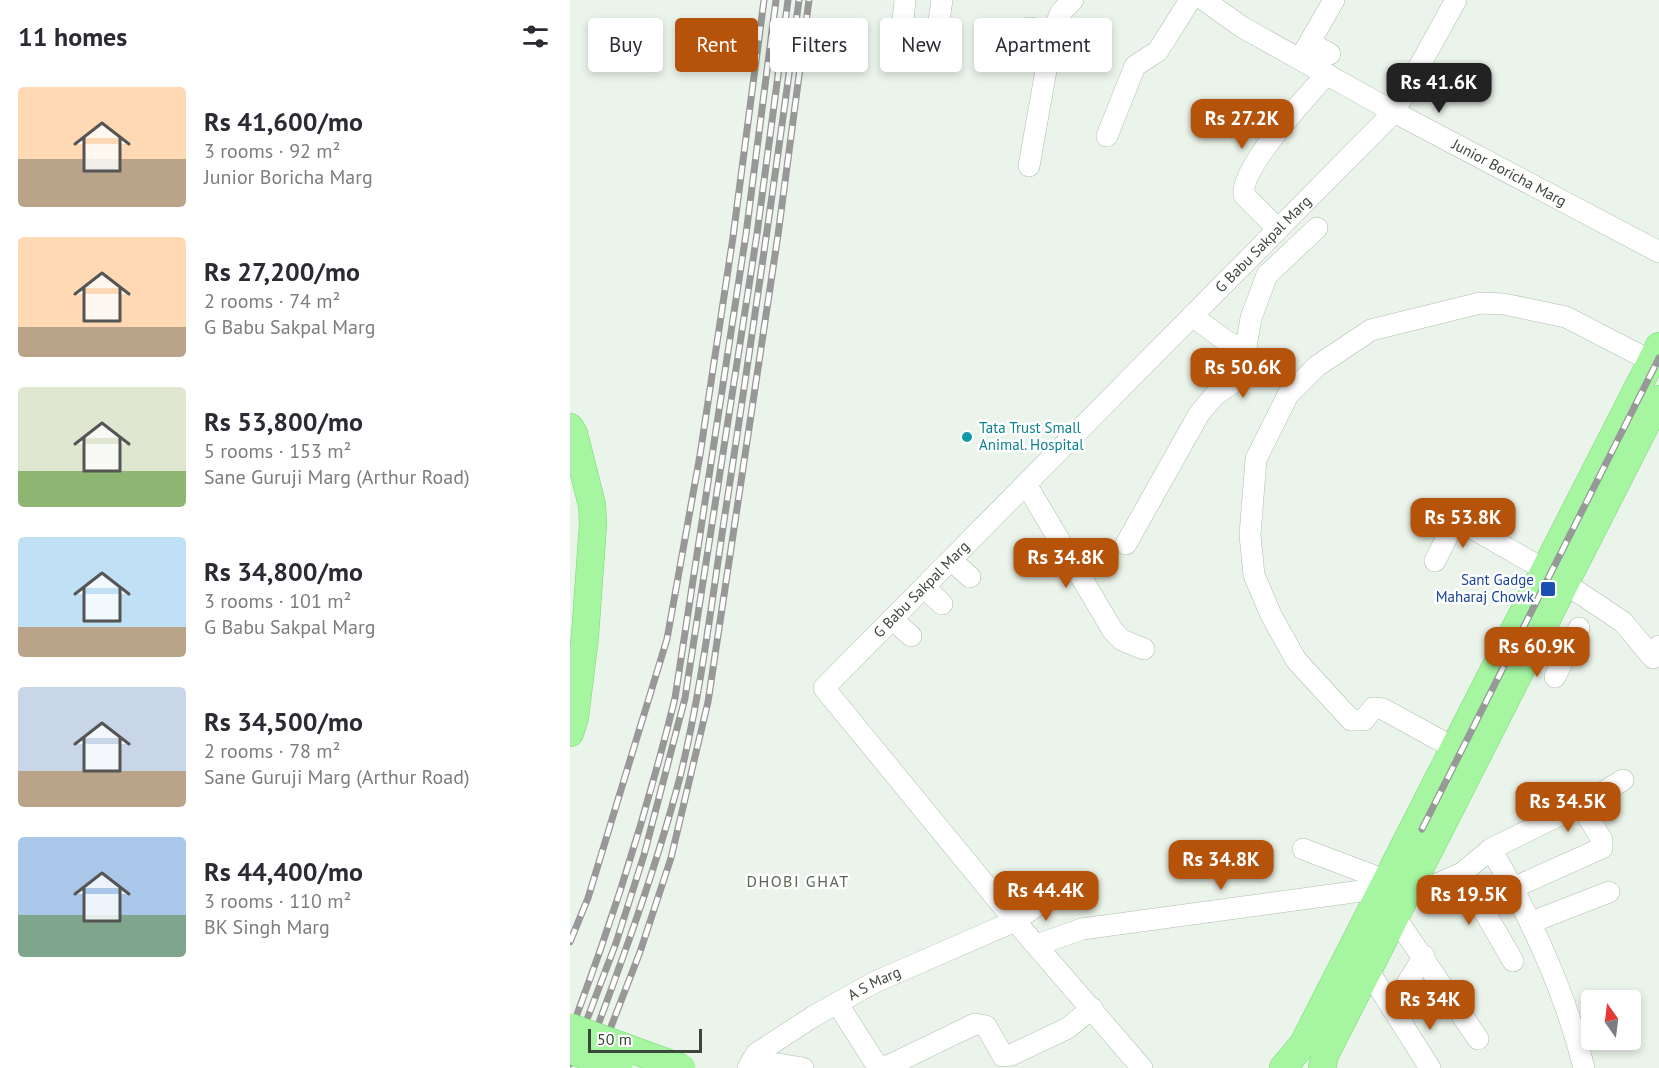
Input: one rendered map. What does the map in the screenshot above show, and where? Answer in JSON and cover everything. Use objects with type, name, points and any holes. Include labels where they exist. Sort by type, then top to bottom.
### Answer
[{"type":"main road","points":[[1392,897],[1529,653],[1555,576],[1655,354]]},
{"type":"main road","points":[[1283,1068],[1336,1007],[1368,953],[1454,748],[1659,399]]},
{"type":"main road","points":[[570,427],[574,434],[592,506],[585,636],[575,717],[570,733]]},
{"type":"main road","points":[[1322,1068],[1336,1007]]},
{"type":"main road","points":[[570,1028],[682,1068]]},
{"type":"main road","points":[[570,1050],[619,1068]]},
{"type":"street","points":[[905,0],[901,42],[935,48],[942,0]]},
{"type":"street","points":[[1058,18],[1061,12],[1073,0]]},
{"type":"street","points":[[1107,136],[1135,66],[1158,51],[1190,0]]},
{"type":"street","name":"Junior Boricha Marg","points":[[1204,0],[1242,27],[1305,51],[1328,64],[1394,112],[1659,252]]},
{"type":"street","points":[[1305,51],[1334,0]]},
{"type":"street","name":"G Babu Sakpal Marg","points":[[1142,1068],[1015,921],[824,688],[1394,112],[1456,0]]},
{"type":"street","points":[[1278,229],[1244,195],[1246,179],[1282,124],[1328,64]]},
{"type":"street","points":[[1029,166],[1046,72]]},
{"type":"street","points":[[1126,544],[1199,414],[1215,396],[1234,382],[1243,365],[1251,318],[1267,275],[1317,228]]},
{"type":"street","points":[[1248,259],[1267,275]]},
{"type":"street","points":[[1454,748],[1378,707],[1373,708],[1364,720],[1351,720],[1296,660],[1271,615],[1254,575],[1250,535],[1256,459],[1275,419],[1288,394],[1301,378],[1371,330],[1480,303],[1504,304],[1566,317],[1655,354]]},
{"type":"street","points":[[1192,316],[1226,341],[1246,351]]},
{"type":"street","points":[[1026,484],[1113,631],[1122,640],[1144,649]]},
{"type":"street","points":[[1435,561],[1456,519],[1555,576],[1623,622],[1657,657]]},
{"type":"street","points":[[951,560],[970,577]]},
{"type":"street","points":[[924,587],[942,604]]},
{"type":"street","points":[[892,619],[911,636]]},
{"type":"street","points":[[1529,653],[1557,672],[1579,628]]},
{"type":"street","points":[[1037,945],[1082,930],[1392,897],[1462,873],[1491,849],[1581,805],[1623,780]]},
{"type":"street","points":[[1514,888],[1602,848],[1602,840],[1581,805]]},
{"type":"street","points":[[1303,849],[1392,897],[1424,956],[1478,1039]]},
{"type":"street","points":[[1491,849],[1532,922],[1575,1030],[1584,1068]]},
{"type":"street","points":[[1462,873],[1513,961]]},
{"type":"street","name":"A S Marg","points":[[750,1064],[757,1053],[837,1003],[875,982],[1015,921],[1056,892]]},
{"type":"street","points":[[1532,922],[1609,892]]},
{"type":"street","points":[[1368,953],[1392,1008],[1430,1068]]},
{"type":"street","points":[[1392,1008],[1424,956]]},
{"type":"street","points":[[837,1003],[876,1064],[886,1067],[975,1024],[987,1026],[1003,1056],[1011,1055],[1068,1028],[1092,1008]]},
{"type":"street","points":[[750,1064],[803,1068]]},
{"type":"railway","points":[[570,942],[588,898],[667,639],[700,455],[733,237],[764,0]]},
{"type":"railway","points":[[570,1033],[628,867],[675,698],[746,234],[776,0]]},
{"type":"railway","points":[[570,1064],[616,943],[644,855],[685,698],[757,234],[788,0]]},
{"type":"railway","points":[[582,1068],[647,887],[670,814],[688,742],[707,636],[765,248],[799,0]]},
{"type":"railway","points":[[595,1068],[640,952],[671,858],[708,702],[778,235],[809,0]]},
{"type":"railway","points":[[1422,829],[1659,358]]},
{"type":"place","name":"Tata Trust Small Animal. Hospital","points":[[967,437]]},
{"type":"place","name":"Sant Gadge Maharaj Chowk","points":[[1548,589]]},
{"type":"district","name":"DHOBI GHAT","points":[[798,881]]}]
